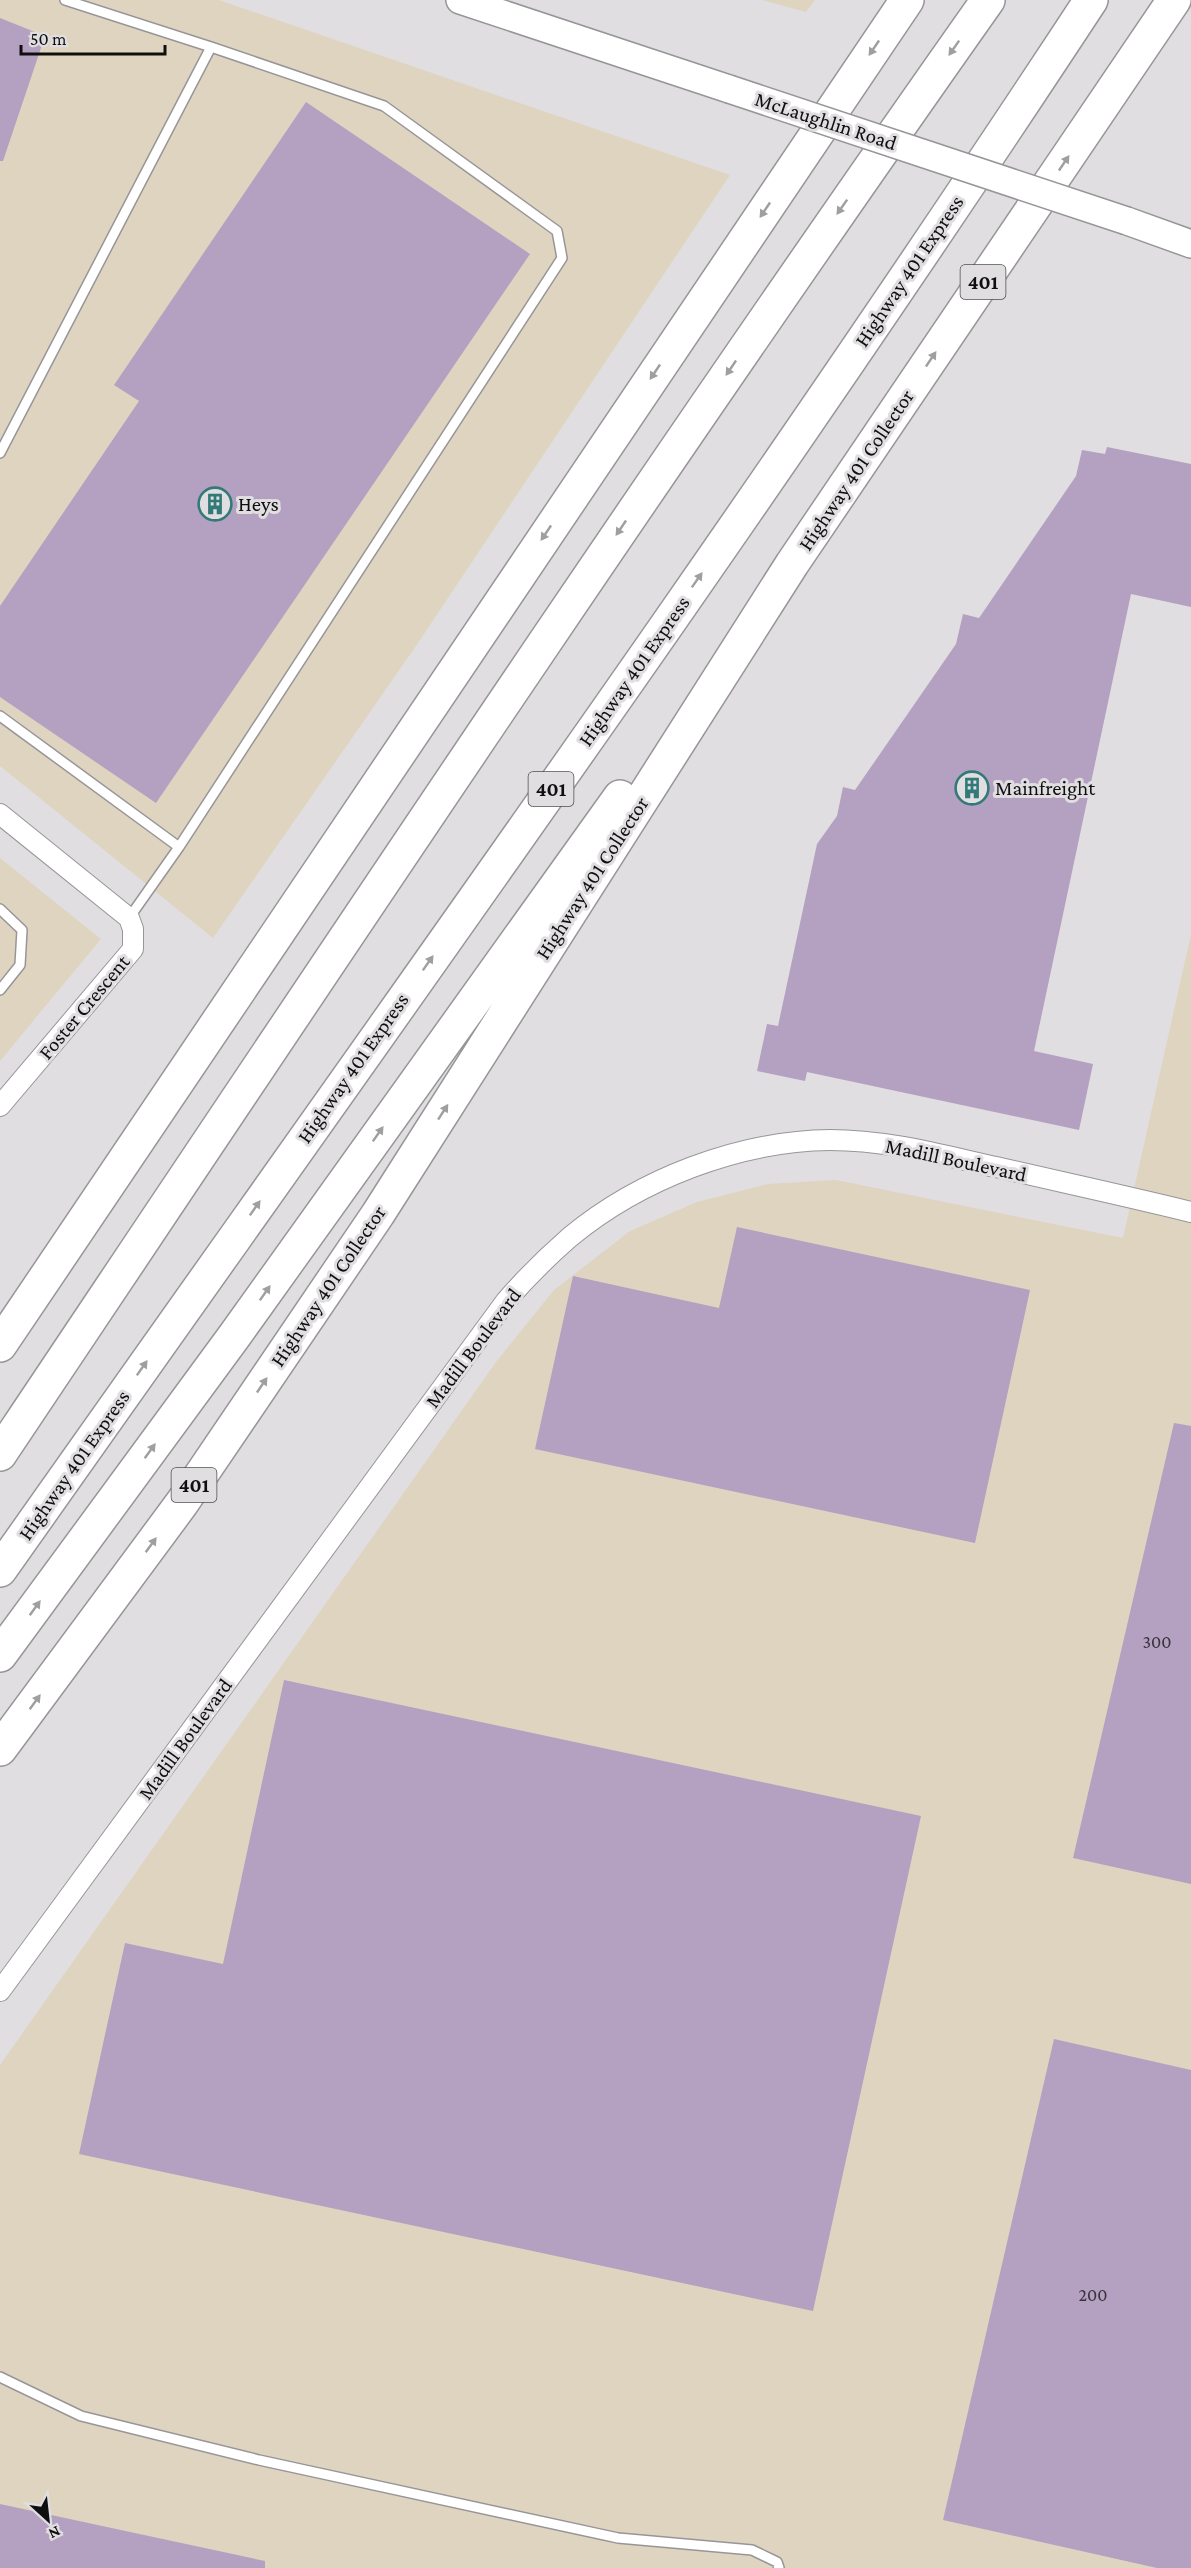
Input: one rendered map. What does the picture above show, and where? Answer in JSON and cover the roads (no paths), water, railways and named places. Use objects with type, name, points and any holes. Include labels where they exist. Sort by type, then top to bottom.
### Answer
[{"type":"highway","points":[[0,1345],[143,1129],[907,0]]},
{"type":"highway","points":[[0,1454],[548,634],[820,238],[988,0]]},
{"type":"highway","name":"Highway 401 Express","points":[[0,1570],[616,697],[984,162],[1091,0]]},
{"type":"highway","name":"Highway 401 Collector","points":[[0,1749],[182,1503],[378,1214],[792,564],[1174,0]]},
{"type":"highway","points":[[0,1655],[235,1335],[545,898],[792,564]]},
{"type":"street","name":"McLaughlin Road","points":[[460,0],[1127,220],[1191,244]]},
{"type":"street","points":[[0,814],[129,918]]},
{"type":"street","name":"Foster Crescent","points":[[0,1106],[133,949],[133,929],[129,918]]},
{"type":"street","name":"Madill Boulevard","points":[[0,1991],[506,1301],[537,1266],[572,1235],[610,1209],[651,1186],[716,1160],[783,1144],[830,1140],[894,1144],[1191,1212]]},
{"type":"lane","points":[[65,0],[384,106],[557,231],[562,258],[179,847],[129,918]]},
{"type":"lane","points":[[0,453],[211,47]]},
{"type":"lane","points":[[0,716],[179,847]]},
{"type":"lane","points":[[0,909],[22,930],[20,965],[0,990]]},
{"type":"lane","points":[[0,2377],[81,2416],[248,2457],[618,2538],[752,2550],[777,2562],[779,2568]]},
{"type":"place","name":"Heys","points":[[215,504]]},
{"type":"place","name":"Mainfreight","points":[[972,788]]}]
